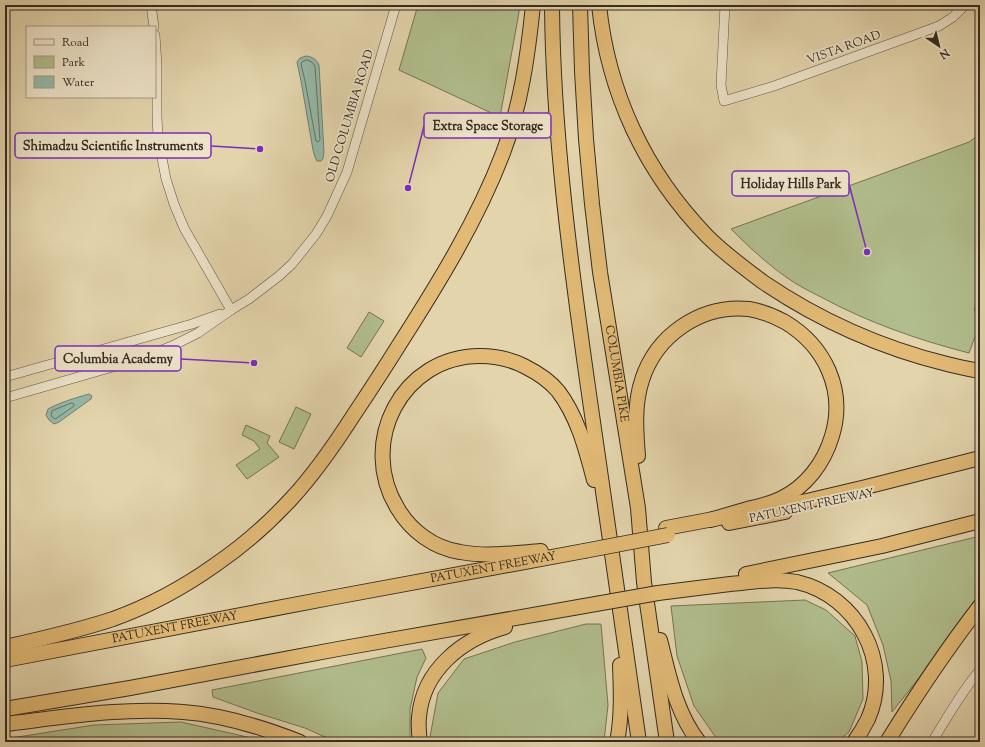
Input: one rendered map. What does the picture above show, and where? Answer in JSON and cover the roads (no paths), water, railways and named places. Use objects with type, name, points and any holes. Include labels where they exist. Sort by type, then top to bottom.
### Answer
[{"type":"highway","points":[[5,648],[53,637],[114,618],[151,603],[183,586],[244,544],[293,497],[312,475],[339,438],[410,328],[468,231],[488,190],[503,152],[516,111],[523,82],[530,39],[533,5]]},
{"type":"highway","points":[[552,5],[558,142],[564,200],[574,284],[639,742]]},
{"type":"highway","name":"COLUMBIA PIKE","points":[[580,5],[586,139],[600,272],[638,508],[644,582],[667,742]]},
{"type":"highway","points":[[599,5],[607,54],[615,85],[639,143],[669,191],[708,237],[729,257],[780,293],[837,324],[905,352],[947,364],[980,371]]},
{"type":"highway","points":[[638,508],[636,423],[641,382],[654,354],[666,339],[693,319],[711,312],[728,309],[748,309],[764,312],[780,319],[808,338],[819,351],[826,365],[833,380],[836,398],[834,430],[823,459],[814,472],[804,483],[780,499],[764,505],[667,531]]},
{"type":"highway","points":[[583,547],[475,555],[441,547],[426,538],[414,528],[402,516],[393,502],[383,469],[382,451],[384,435],[389,419],[397,403],[407,390],[420,377],[432,369],[445,362],[460,358],[492,356],[506,359],[534,371],[557,390],[574,420],[583,442],[609,534]]},
{"type":"highway","points":[[710,520],[812,500],[980,458]]},
{"type":"highway","name":"PATUXENT FREEWAY","points":[[5,660],[330,598],[667,531],[813,507],[980,465]]},
{"type":"highway","points":[[5,709],[658,593],[882,546],[980,521]]},
{"type":"highway","points":[[330,598],[438,571],[541,551]]},
{"type":"highway","points":[[658,593],[761,581],[797,582],[814,588],[829,596],[841,605],[852,615],[868,640],[873,654],[876,671],[876,687],[873,704],[868,719],[854,742]]},
{"type":"highway","points":[[644,582],[675,694],[686,722],[699,742]]},
{"type":"highway","points":[[616,587],[621,708],[617,742]]},
{"type":"highway","points":[[887,742],[923,685],[980,606]]},
{"type":"highway","points":[[420,742],[419,716],[426,690],[442,664],[454,652],[482,635],[501,628],[573,608]]},
{"type":"highway","points":[[5,724],[78,715],[154,710],[215,716],[248,723],[300,742]]},
{"type":"street","points":[[151,5],[154,26]]},
{"type":"street","name":"OLD COLUMBIA ROAD","points":[[5,398],[145,357],[172,346],[198,333],[265,287],[292,264],[316,234],[327,216],[346,172],[396,5]]},
{"type":"street","name":"VISTA ROAD","points":[[725,5],[721,85],[724,101],[774,86],[939,26],[953,17],[965,5]]},
{"type":"street","points":[[156,50],[158,137],[166,179],[184,228],[230,310]]},
{"type":"street","name":"OLD COLUMBIA ROAD","points":[[5,377],[192,324],[230,310]]},
{"type":"street","points":[[932,742],[957,701],[980,670]]},
{"type":"water","points":[[306,56],[317,61],[319,65],[324,152],[323,159],[321,161],[317,161],[313,150],[297,62],[300,58]]},
{"type":"water","points":[[89,394],[92,396],[91,399],[59,422],[54,424],[46,415],[48,409],[68,400]]},
{"type":"waterway","points":[[975,310],[980,292]]},
{"type":"place","name":"Shimadzu Scientific Instruments","points":[[260,149]]},
{"type":"place","name":"Extra Space Storage","points":[[408,188]]},
{"type":"place","name":"Holiday Hills Park","points":[[867,252]]},
{"type":"place","name":"Columbia Academy","points":[[254,363]]}]
